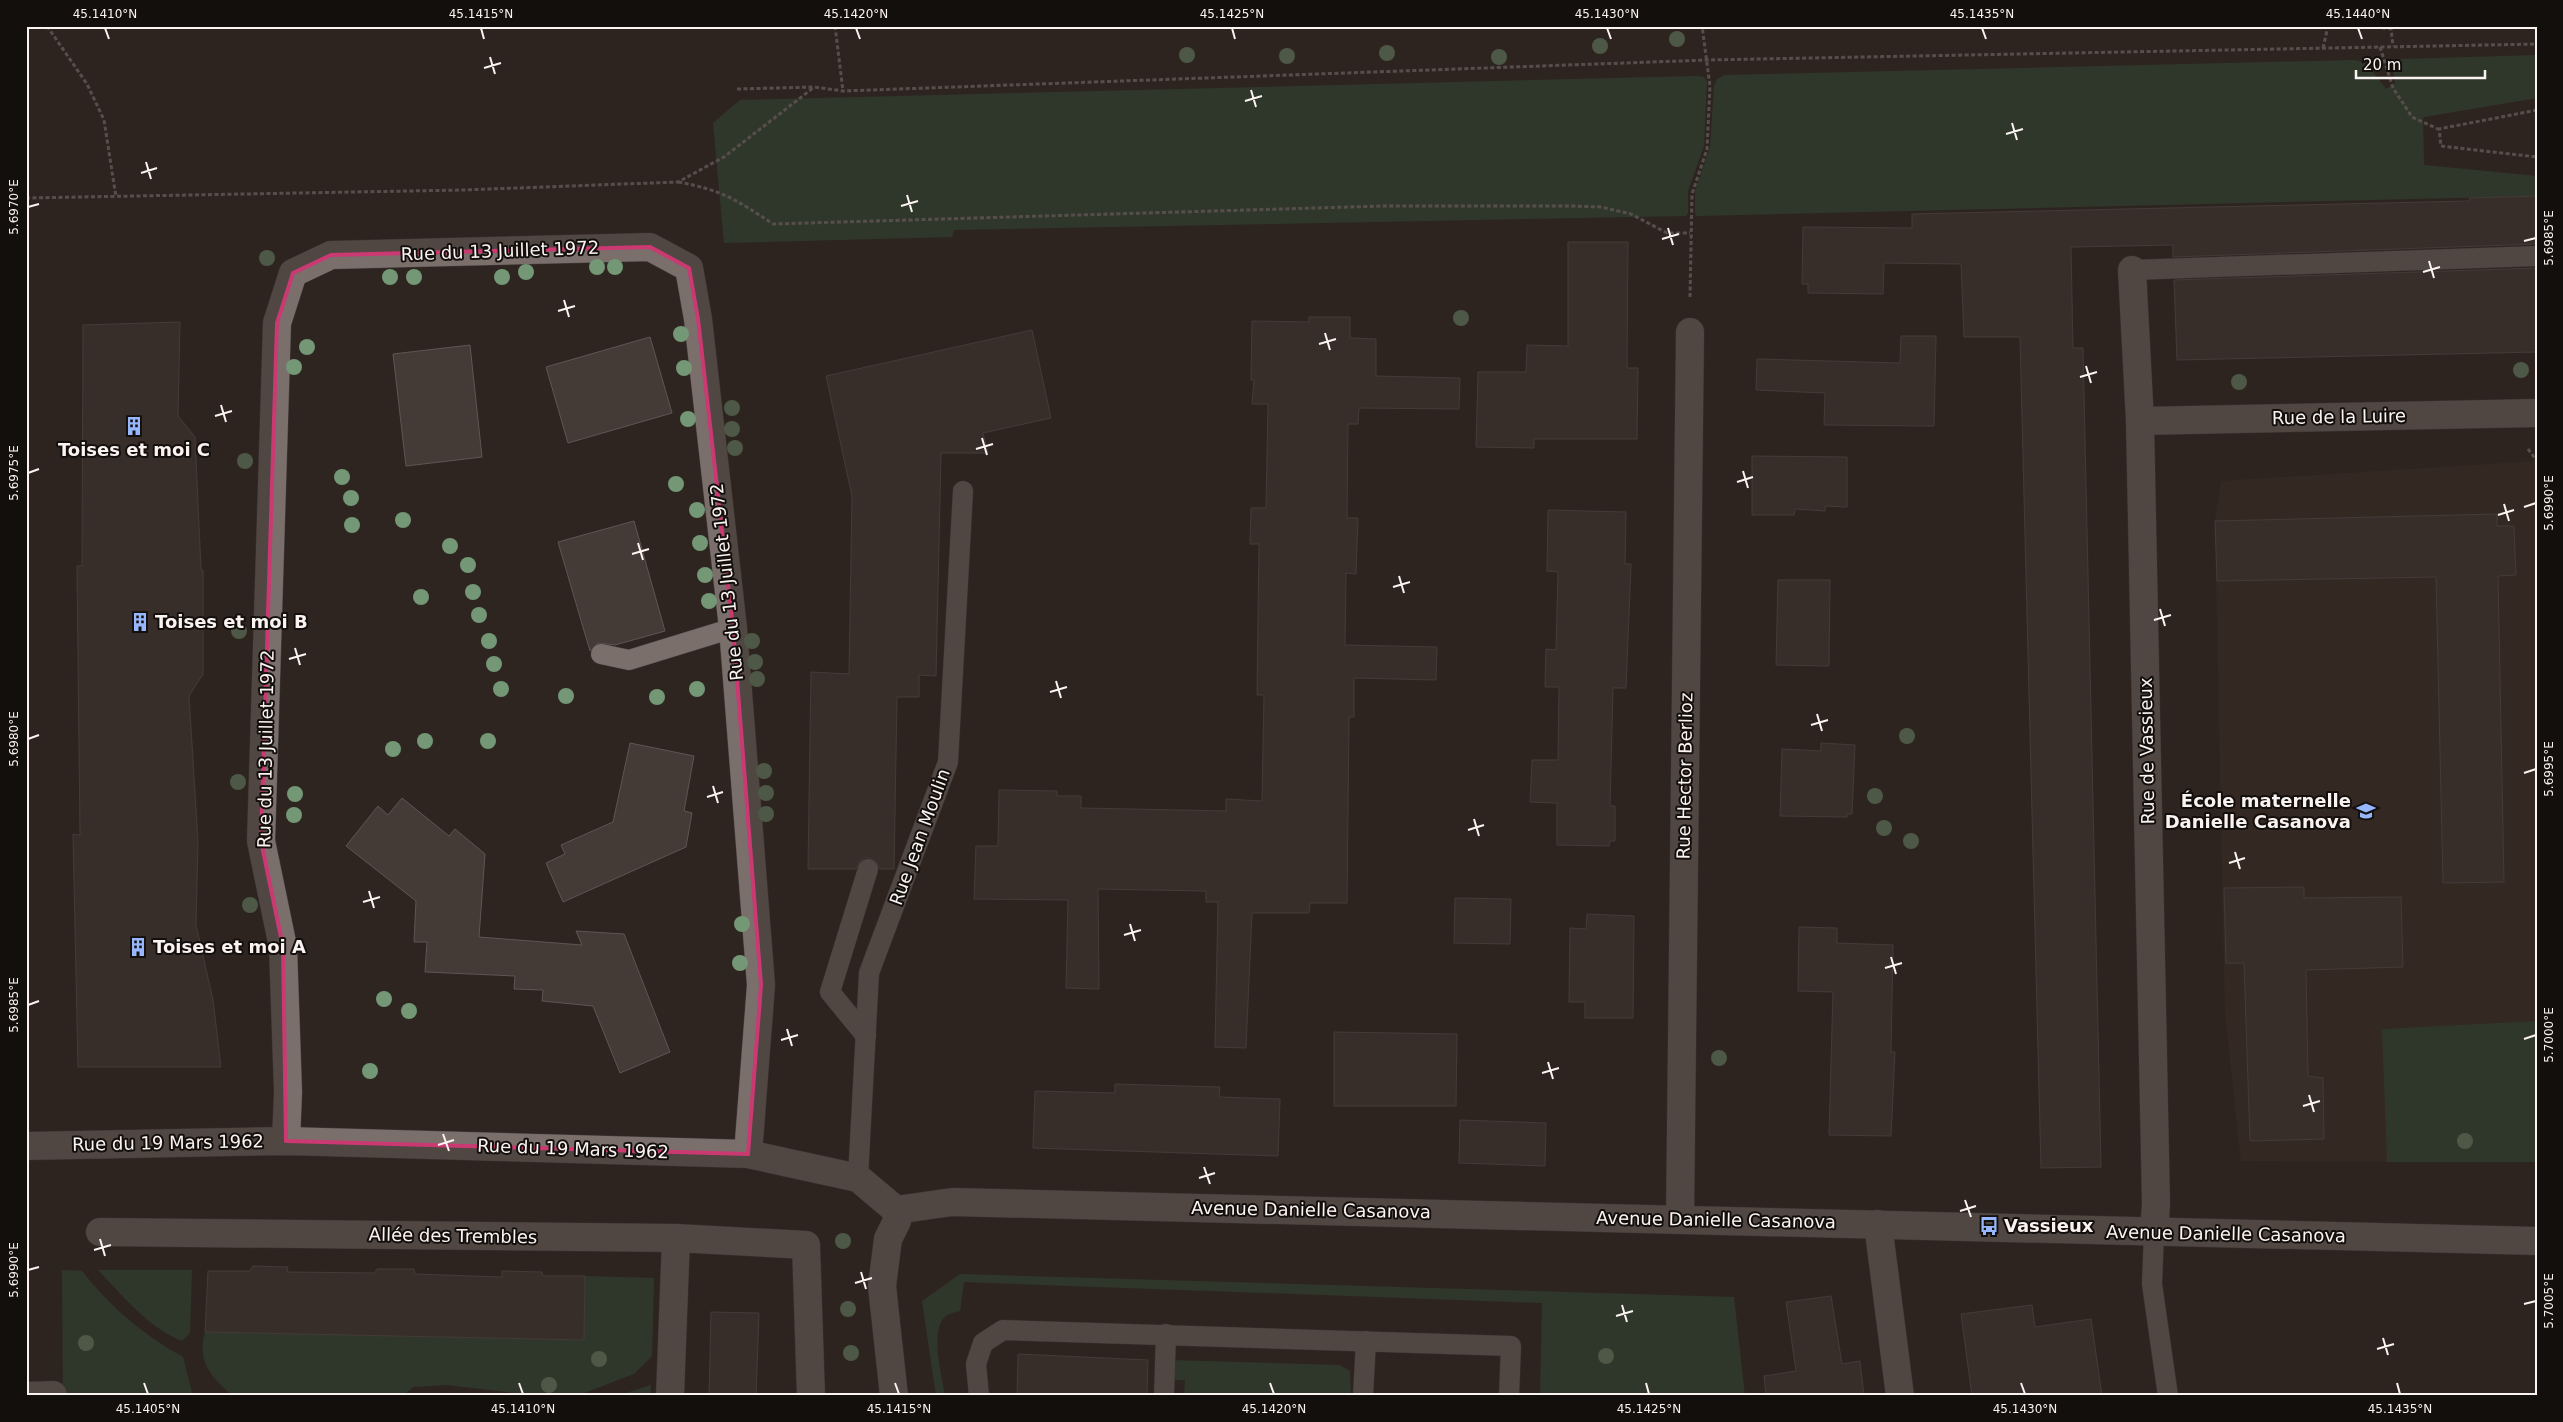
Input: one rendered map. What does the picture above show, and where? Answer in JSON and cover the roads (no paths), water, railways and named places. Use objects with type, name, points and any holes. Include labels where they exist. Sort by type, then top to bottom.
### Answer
[{"type":"street","name":"Rue du 13 Juillet 1972","points":[[286,1141],[288,1092],[283,946],[261,841],[276,323],[293,274],[331,255],[650,246],[688,268],[698,319],[733,628],[761,985],[748,1154]]},
{"type":"street","name":"Rue de Vassieux","points":[[2132,270],[2140,421],[2155,1170],[2154,1233]]},
{"type":"street","name":"Rue Hector Berlioz","points":[[1680,1219],[1690,332]]},
{"type":"street","name":"Rue de la Luire","points":[[2140,421],[2537,413]]},
{"type":"street","name":"Rue du 19 Mars 1962","points":[[26,1146],[286,1141],[748,1154],[858,1178],[896,1210]]},
{"type":"street","name":"Avenue Danielle Casanova","points":[[896,1210],[952,1202],[2537,1241]]},
{"type":"street","points":[[894,1396],[882,1286],[888,1239],[897,1221],[896,1210]]},
{"type":"street","points":[[1878,1224],[1900,1396]]},
{"type":"street","name":"Allée des Trembles","points":[[100,1232],[676,1238],[806,1245],[811,1396]]},
{"type":"street","points":[[670,1396],[676,1238]]},
{"type":"street","points":[[26,1396],[53,1395]]},
{"type":"lane","points":[[2132,270],[2537,256]]},
{"type":"lane","name":"Rue Jean Moulin","points":[[858,1178],[869,973],[948,762],[963,492]]},
{"type":"lane","points":[[601,654],[629,660],[733,628]]},
{"type":"lane","points":[[866,1036],[830,992],[868,869]]},
{"type":"lane","points":[[2154,1233],[2152,1284],[2168,1396]]},
{"type":"lane","points":[[979,1396],[976,1364],[984,1343],[1003,1330],[1511,1346],[1508,1396]]},
{"type":"lane","points":[[1164,1396],[1166,1334]]},
{"type":"lane","points":[[1363,1396],[1366,1341]]},
{"type":"place","name":"Toises et moi C","points":[[134,426]]},
{"type":"place","name":"Toises et moi B","points":[[140,622]]},
{"type":"place","name":"École maternelle Danielle Casanova","points":[[2366,811]]},
{"type":"place","name":"Toises et moi A","points":[[138,947]]},
{"type":"place","name":"Vassieux","points":[[1989,1226]]}]
